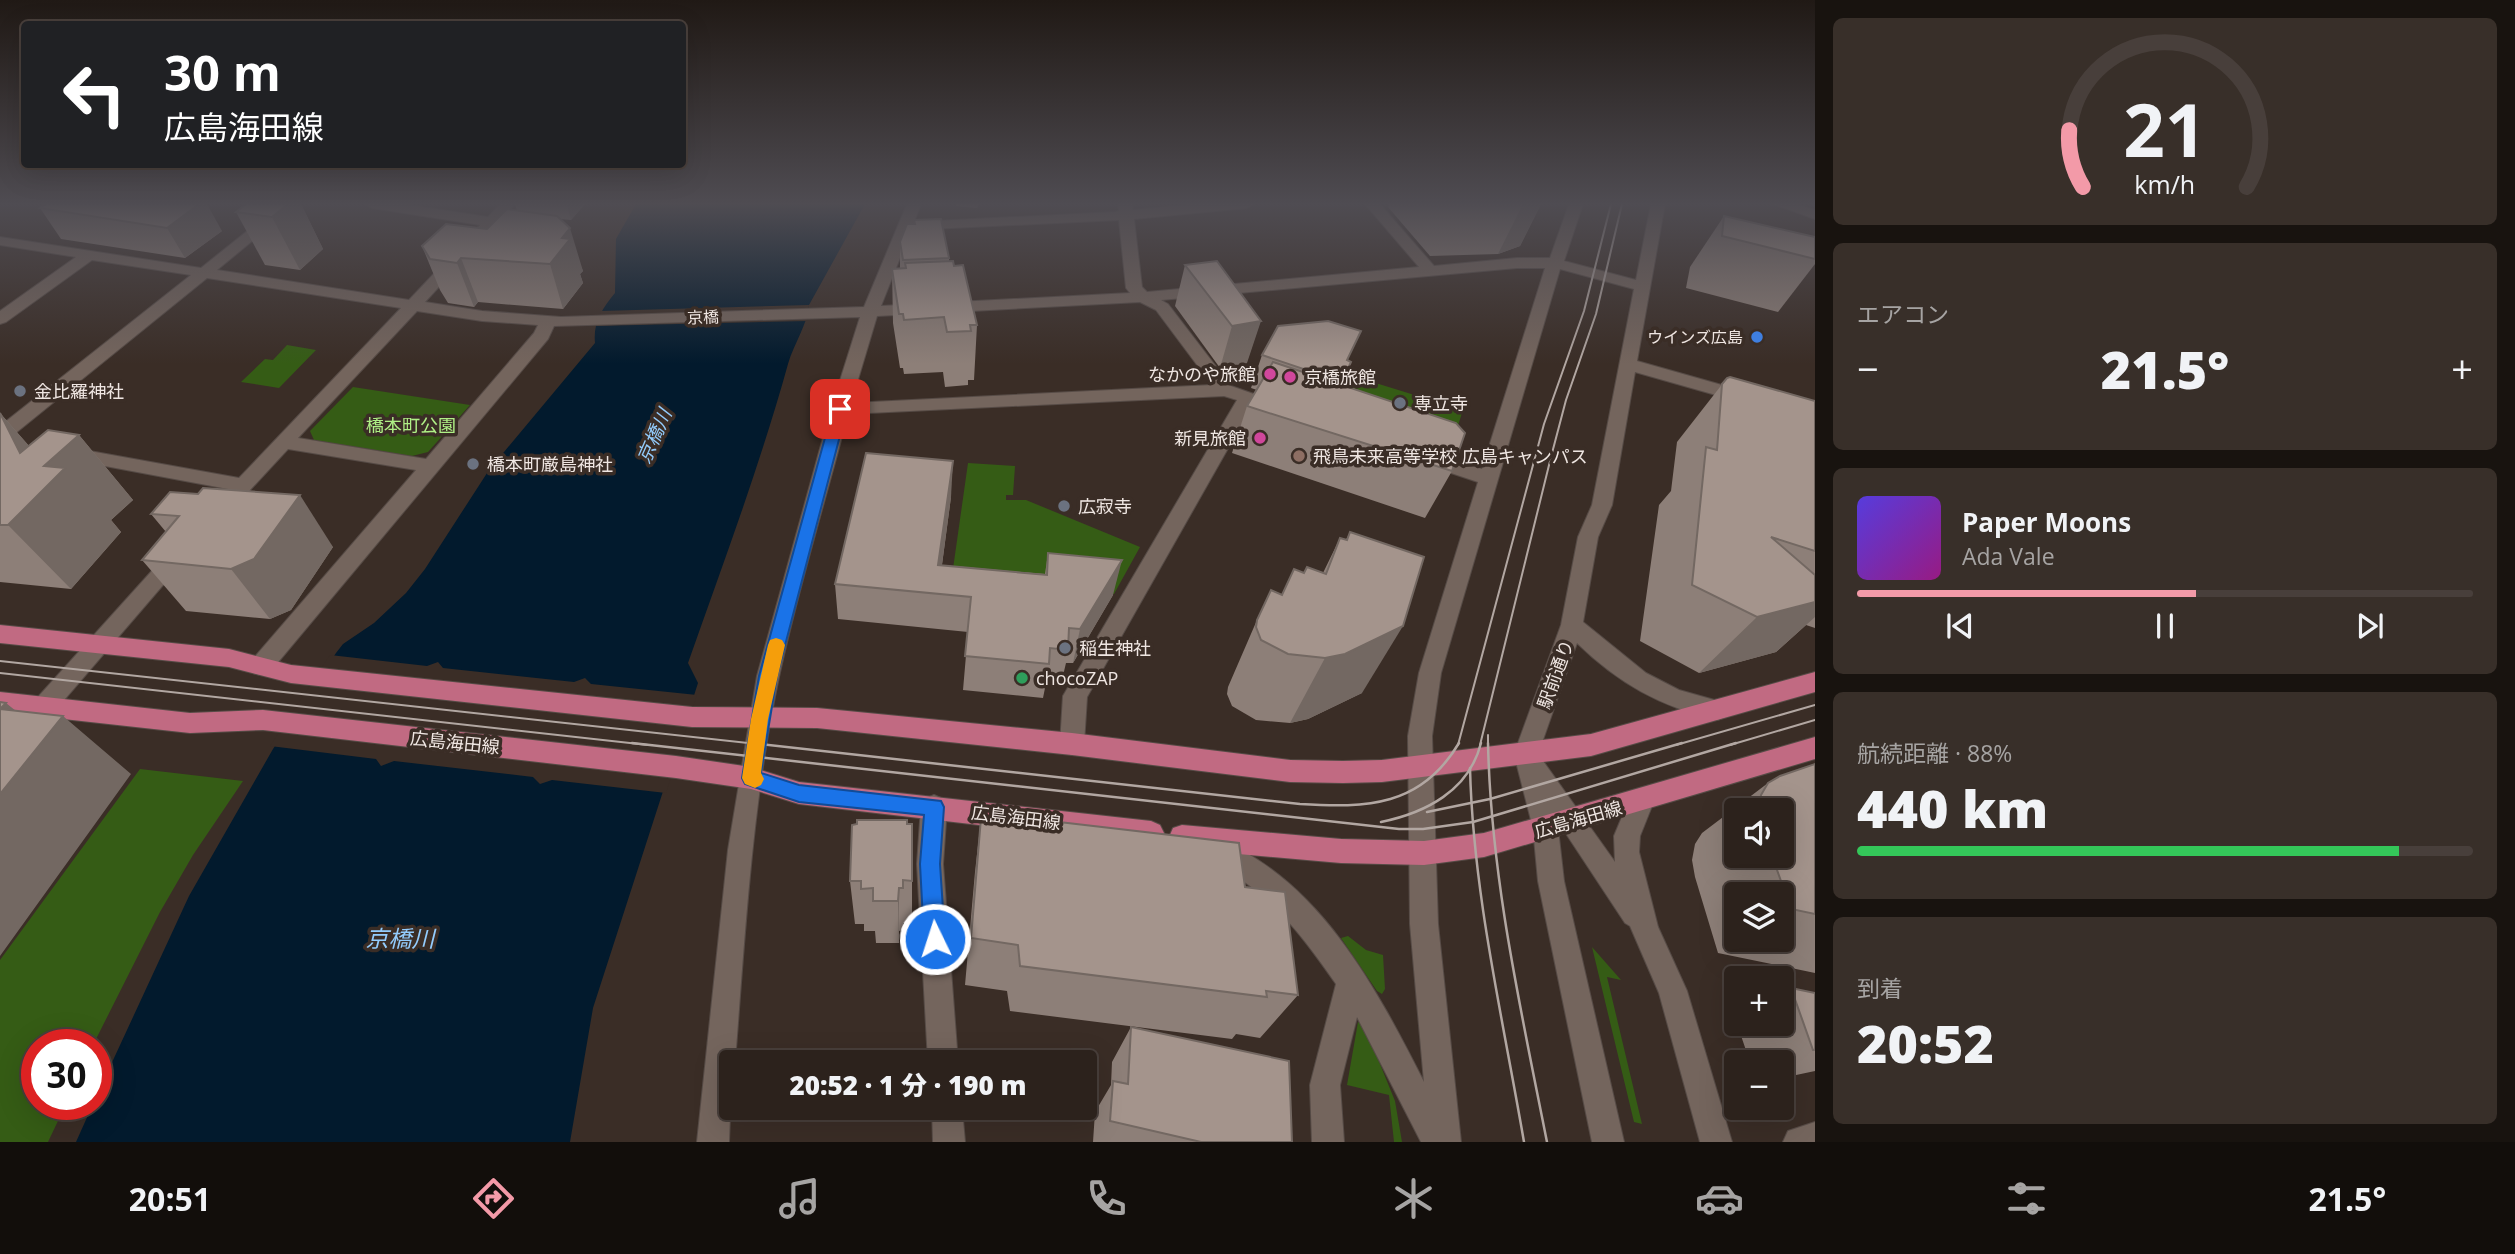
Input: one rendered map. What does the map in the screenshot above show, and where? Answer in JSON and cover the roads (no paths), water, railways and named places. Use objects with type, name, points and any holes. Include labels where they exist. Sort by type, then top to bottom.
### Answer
[{"type":"main road","points":[[0,634],[229,658],[310,676],[692,717],[817,718],[1072,744],[1290,771],[1382,771],[1591,745],[1815,682]]},
{"type":"main road","name":"広島海田線","points":[[0,702],[190,723],[262,720],[281,722],[676,767],[751,778],[799,793],[1341,852],[1424,853],[1485,845],[1815,748]]},
{"type":"street","points":[[0,319],[86,257]]},
{"type":"street","name":"京橋","points":[[104,257],[499,318],[548,322],[808,314],[1143,297],[1430,271],[1555,263],[1642,286]]},
{"type":"street","points":[[0,436],[224,257]]},
{"type":"street","points":[[207,524],[458,257]]},
{"type":"street","points":[[713,1142],[731,946],[751,778],[768,676],[840,409],[869,311],[892,257]]},
{"type":"street","points":[[1131,257],[1134,288],[1143,297],[1162,307],[1225,390]]},
{"type":"street","points":[[1418,257],[1430,271]]},
{"type":"street","points":[[1445,1142],[1423,924],[1424,853],[1420,736],[1430,673],[1557,257]]},
{"type":"street","name":"駅前通り","points":[[1526,754],[1572,625],[1588,537],[1602,505],[1648,257]]},
{"type":"street","points":[[261,666],[542,335],[548,322]]},
{"type":"street","points":[[1628,364],[1765,403]]},
{"type":"street","points":[[840,409],[1225,390],[1298,415]]},
{"type":"street","points":[[1072,744],[1075,696],[1247,398]]},
{"type":"street","points":[[283,442],[429,466]]},
{"type":"street","points":[[1402,449],[1488,478]]},
{"type":"street","points":[[58,452],[243,485]]},
{"type":"street","points":[[0,756],[189,543]]},
{"type":"street","points":[[1572,625],[1615,666],[1636,680],[1664,696],[1717,710]]},
{"type":"street","points":[[1526,754],[1559,825],[1645,929]]},
{"type":"street","points":[[1642,801],[1627,836],[1626,852],[1645,929],[1673,991],[1716,1142]]},
{"type":"street","points":[[934,807],[930,864],[942,1050]]},
{"type":"street","points":[[1559,825],[1551,881],[1608,1142]]},
{"type":"street","points":[[1196,838],[1245,867],[1278,892],[1352,979],[1372,1012],[1438,1142]]},
{"type":"street","points":[[1328,1142],[1325,1085],[1352,979]]},
{"type":"street","points":[[948,1120],[949,1142]]},
{"type":"street","points":[[1799,1142],[1815,1138]]},
{"type":"water","name":"京橋川","points":[[616,257],[835,257],[809,305],[688,663],[698,683],[593,1008],[570,1142],[76,1142],[86,1120],[112,1120],[112,1062],[189,896],[273,749],[343,644],[374,623],[406,593],[425,569],[489,470],[595,343],[595,329],[615,293]]},
{"type":"tram line","points":[[1458,744],[1544,424],[1584,311],[1598,257]]},
{"type":"tram line","points":[[1480,745],[1566,400],[1596,314],[1609,257]]},
{"type":"tram line","points":[[0,661],[766,745]]},
{"type":"tram line","points":[[0,673],[648,745]]},
{"type":"tram line","points":[[1676,745],[1815,705]]},
{"type":"tram line","points":[[1730,745],[1815,720]]},
{"type":"tram line","points":[[1488,735],[1488,743]]},
{"type":"tram line","points":[[632,743],[1399,829],[1423,829],[1473,822]]},
{"type":"tram line","points":[[750,743],[1325,805],[1370,803],[1410,791],[1428,780],[1458,744]]},
{"type":"tram line","points":[[1381,822],[1414,813],[1456,787],[1475,760],[1481,743]]},
{"type":"tram line","points":[[1488,743],[1490,799]]},
{"type":"tram line","points":[[1490,799],[1682,743]]},
{"type":"tram line","points":[[1492,816],[1736,743]]},
{"type":"tram line","points":[[1470,768],[1471,803]]},
{"type":"tram line","points":[[1471,803],[1490,799]]},
{"type":"tram line","points":[[1490,799],[1492,816]]},
{"type":"tram line","points":[[1427,812],[1471,803]]},
{"type":"tram line","points":[[1471,803],[1473,822]]},
{"type":"tram line","points":[[1473,822],[1492,816]]},
{"type":"tram line","points":[[1492,816],[1509,944],[1547,1142]]},
{"type":"tram line","points":[[1473,822],[1498,1003],[1524,1142]]},
{"type":"place","name":"ウインズ広島","points":[[1757,337]]},
{"type":"place","name":"なかのや旅館","points":[[1270,374]]},
{"type":"place","name":"京橋旅館","points":[[1290,377]]},
{"type":"place","name":"金比羅神社","points":[[20,391]]},
{"type":"place","name":"専立寺","points":[[1400,403]]},
{"type":"place","name":"新見旅館","points":[[1260,438]]},
{"type":"place","name":"飛鳥未来高等学校 広島キャンパス","points":[[1299,456]]},
{"type":"place","name":"橋本町厳島神社","points":[[473,464]]},
{"type":"place","name":"広寂寺","points":[[1064,506]]},
{"type":"place","name":"稲生神社","points":[[1065,648]]},
{"type":"place","name":"chocoZAP","points":[[1022,678]]},
{"type":"park label","name":"橋本町公園","points":[[411,425]]}]
